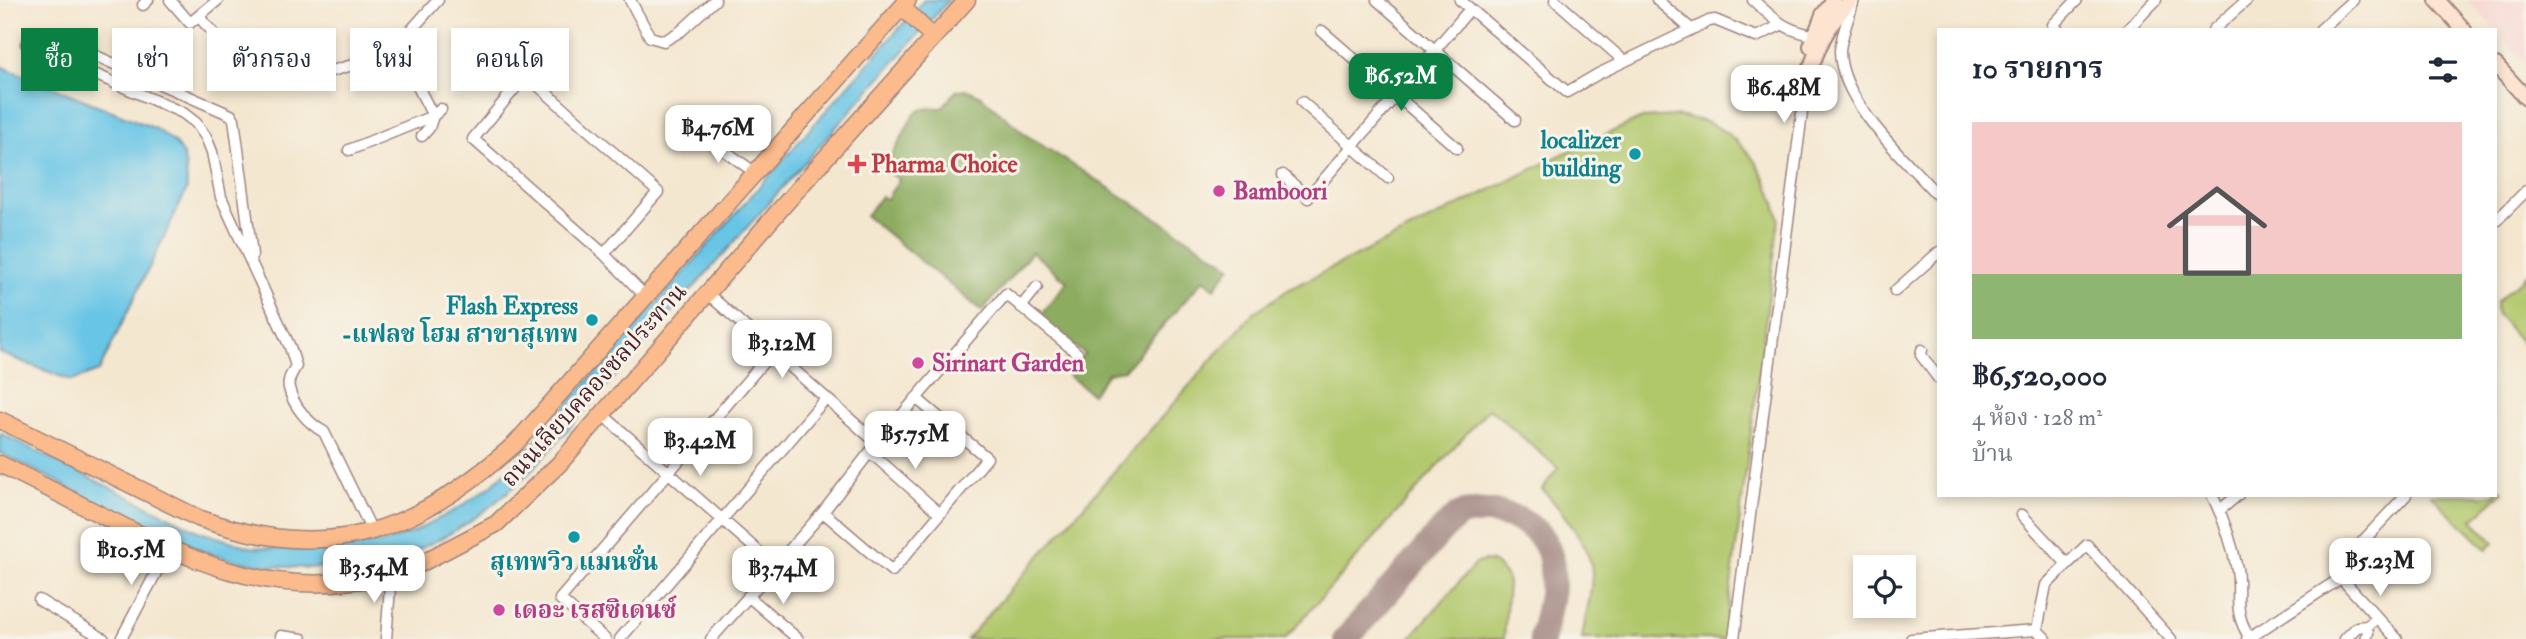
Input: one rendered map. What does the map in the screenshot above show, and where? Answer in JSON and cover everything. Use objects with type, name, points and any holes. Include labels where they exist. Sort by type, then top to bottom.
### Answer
[{"type":"main road","name":"ถนนเลียบคลองชลประทาน","points":[[0,464],[168,550],[243,576],[279,583],[335,584],[414,567],[496,524],[559,464],[708,294],[929,33],[967,0]]},
{"type":"main road","name":"ถนนเลียบคลองชลประทาน","points":[[0,420],[198,518],[261,536],[299,540],[338,538],[372,531],[434,506],[491,465],[515,443],[904,5]]},
{"type":"main road","points":[[904,5],[929,33]]},
{"type":"street","points":[[170,0],[190,23],[218,0]]},
{"type":"street","points":[[413,28],[438,0]]},
{"type":"street","points":[[630,0],[650,37],[664,41],[681,31],[715,0]]},
{"type":"street","points":[[1377,0],[1515,120]]},
{"type":"street","points":[[1460,0],[1567,92],[1709,21],[1715,20],[1756,37],[1781,25]]},
{"type":"street","points":[[1555,0],[1625,61]]},
{"type":"street","points":[[1657,0],[1690,29]]},
{"type":"street","points":[[1753,0],[1781,25],[1798,33],[1814,35]]},
{"type":"street","points":[[1734,639],[1806,82],[1814,35],[1823,15],[1834,0]]},
{"type":"street","points":[[1806,82],[1820,42],[1836,15],[1852,0]]},
{"type":"street","points":[[1852,0],[1840,52],[1851,92],[1861,110],[1937,195]]},
{"type":"street","points":[[2055,28],[2053,25],[2077,0]]},
{"type":"street","points":[[2129,28],[2156,0]]},
{"type":"street","points":[[2215,28],[2247,0]]},
{"type":"street","points":[[2325,28],[2353,0]]},
{"type":"street","points":[[2437,0],[2462,28]]},
{"type":"street","points":[[1283,175],[1308,198],[1470,9]]},
{"type":"street","points":[[198,17],[208,28]]},
{"type":"street","points":[[1322,31],[1457,148]]},
{"type":"street","points":[[98,57],[231,115],[234,119],[253,266]]},
{"type":"street","points":[[2497,66],[2526,99]]},
{"type":"street","points":[[98,75],[168,106],[196,123],[206,137],[212,152],[221,197],[293,356],[296,366],[289,379],[289,388],[310,425],[324,432],[372,531]]},
{"type":"street","points":[[604,254],[658,192],[526,75],[473,139],[604,254],[645,296]]},
{"type":"street","points":[[424,91],[437,113]]},
{"type":"street","points":[[1302,102],[1388,178]]},
{"type":"street","points":[[422,136],[437,113]]},
{"type":"street","points":[[349,150],[437,113]]},
{"type":"street","points":[[699,132],[754,173]]},
{"type":"street","points":[[2497,218],[2526,191]]},
{"type":"street","points":[[1895,291],[1937,254]]},
{"type":"street","points":[[1021,307],[1037,287]]},
{"type":"street","points":[[708,294],[877,443]]},
{"type":"street","points":[[711,639],[823,512],[877,443],[1006,294],[1077,353]]},
{"type":"street","points":[[1922,350],[1921,355],[1937,376]]},
{"type":"street","points":[[605,639],[560,599],[671,473],[773,351]]},
{"type":"street","points":[[620,639],[826,398]]},
{"type":"street","points":[[823,512],[892,571],[987,457],[916,398]]},
{"type":"street","points":[[603,415],[775,565]]},
{"type":"street","points":[[870,452],[939,513]]},
{"type":"street","points":[[2213,497],[2234,552],[2241,625],[2249,638],[2341,578],[2363,541],[2404,497]]},
{"type":"street","points":[[2220,510],[2236,497]]},
{"type":"street","points":[[2022,515],[2067,564]]},
{"type":"street","points":[[2037,630],[2046,585],[2087,545],[2171,639]]},
{"type":"street","points":[[121,639],[168,550]]},
{"type":"street","points":[[386,639],[391,574]]},
{"type":"street","points":[[2341,578],[2397,639]]},
{"type":"street","points":[[748,596],[798,639]]},
{"type":"street","points":[[39,600],[104,639]]},
{"type":"street","points":[[2345,639],[2357,627],[2367,626],[2377,618]]},
{"type":"street","points":[[2366,639],[2367,626]]},
{"type":"street","points":[[1911,639],[2037,630],[2046,639]]},
{"type":"street","points":[[281,636],[302,639]]},
{"type":"shaded area","points":[[2467,0],[2526,0],[2526,64],[2497,28]]},
{"type":"green space","points":[[966,89],[981,96],[1026,135],[1231,266],[1215,288],[1204,279],[1124,370],[1108,373],[1092,394],[1068,375],[1084,354],[1039,317],[1067,282],[1032,252],[982,311],[866,216],[881,196],[887,199],[899,179],[882,169],[914,115],[924,109],[942,108],[956,91]]},
{"type":"green space","points":[[1675,116],[1708,123],[1735,139],[1763,174],[1779,218],[1724,639],[1582,639],[1590,598],[1591,563],[1581,540],[1542,489],[1558,468],[1489,408],[1285,639],[967,639],[1253,313],[1291,288],[1563,154],[1642,118]]},
{"type":"green space","points":[[2526,275],[2526,348],[2497,314],[2497,301]]},
{"type":"green space","points":[[2497,486],[2503,492],[2472,520],[2494,542],[2487,550],[2433,497],[2497,497]]},
{"type":"green space","points":[[1493,562],[1506,575],[1508,583],[1504,639],[1409,639],[1475,564]]},
{"type":"water","points":[[924,0],[949,0],[530,472],[479,515],[436,541],[396,557],[338,567],[307,568],[245,562],[217,556],[167,536],[0,453],[0,433],[200,532],[250,547],[301,550],[385,542],[414,532],[459,508],[491,486],[518,460]]},
{"type":"water","points":[[0,66],[21,74],[21,91],[62,91],[154,128],[172,140],[181,152],[186,167],[187,189],[99,371],[72,381],[0,353]]},
{"type":"taxiway","points":[[1346,639],[1444,528],[1466,512],[1488,512],[1512,517],[1533,529],[1547,547],[1552,579],[1542,639]]},
{"type":"place","name":"localizer building","points":[[1635,154]]},
{"type":"place","name":"Pharma Choice","points":[[857,164]]},
{"type":"place","name":"Bamboori","points":[[1219,191]]},
{"type":"place","name":"Flash Express -แฟลช โฮม สาขาสุเทพ","points":[[592,320]]},
{"type":"place","name":"Sirinart Garden","points":[[918,363]]},
{"type":"place","name":"สุเทพวิว แมนชั่น","points":[[574,537]]},
{"type":"place","name":"เดอะ เรสซิเดนซ์","points":[[499,610]]}]
